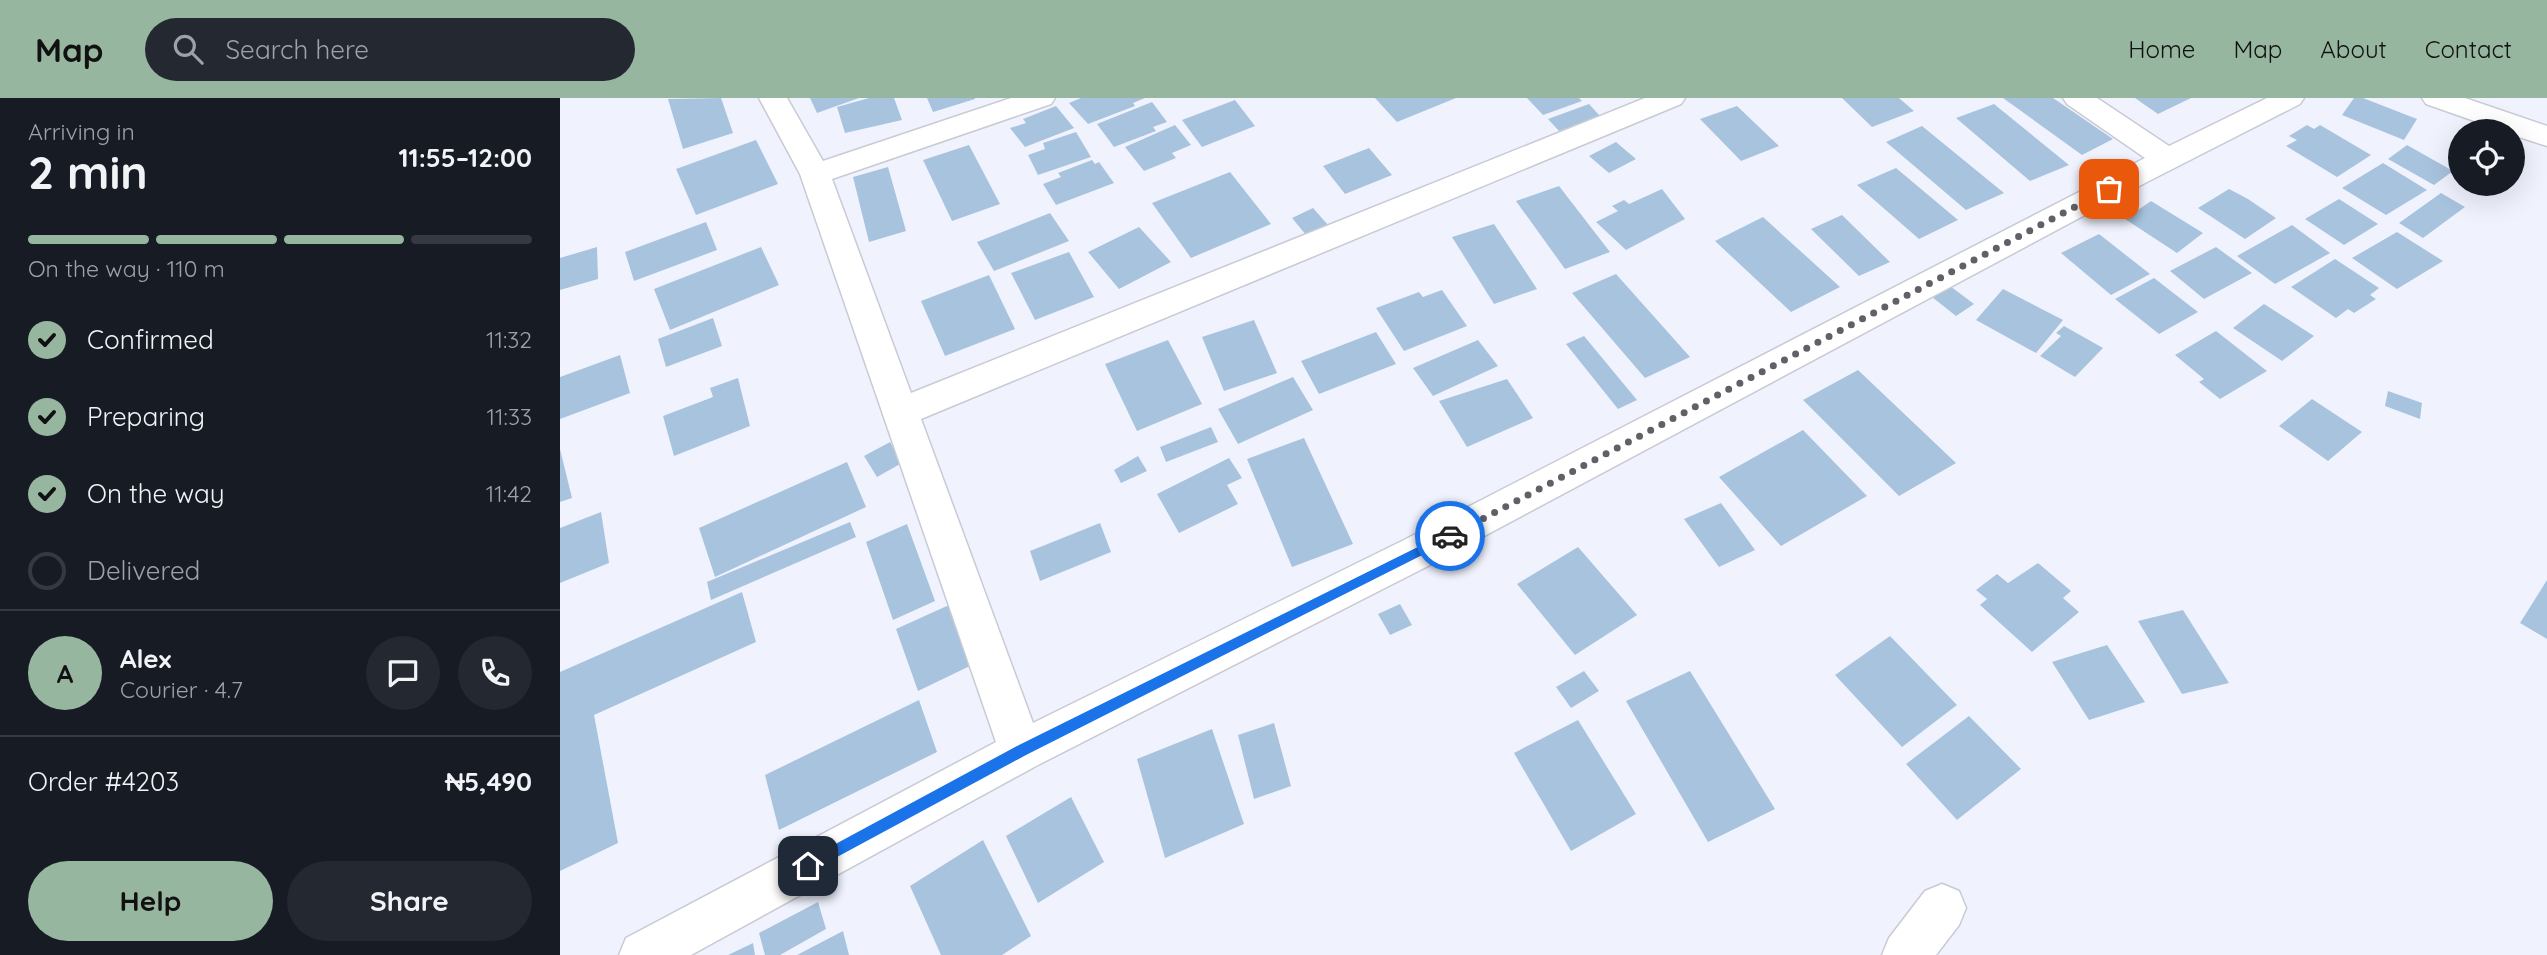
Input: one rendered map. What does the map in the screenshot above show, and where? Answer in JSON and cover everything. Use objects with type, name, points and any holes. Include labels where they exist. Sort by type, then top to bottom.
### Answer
[{"type":"street","points":[[773,98],[815,174],[1021,751]]},
{"type":"street","points":[[815,174],[1041,98]]},
{"type":"street","points":[[901,412],[1671,98]]},
{"type":"street","points":[[2077,98],[2167,159]]},
{"type":"street","points":[[643,955],[1021,751],[1416,553],[2167,159],[2290,98]]},
{"type":"street","points":[[2436,98],[2547,136]]},
{"type":"street","points":[[1906,955],[1941,908]]},
{"type":"building","points":[[721,98],[733,133],[683,149],[668,99]]},
{"type":"building","points":[[810,98],[859,98],[817,113]]},
{"type":"building","points":[[869,98],[894,98],[902,120],[845,133],[837,107]]},
{"type":"building","points":[[927,98],[975,98],[975,99],[933,112]]},
{"type":"building","points":[[1081,98],[1145,98],[1133,103],[1135,106],[1088,124],[1069,103]]},
{"type":"building","points":[[1375,98],[1456,98],[1397,122]]},
{"type":"building","points":[[1527,98],[1579,98],[1582,101],[1543,115]]},
{"type":"building","points":[[1842,98],[1899,98],[1914,111],[1872,127]]},
{"type":"building","points":[[2003,98],[2053,98],[2113,139],[2082,155]]},
{"type":"building","points":[[2135,98],[2191,98],[2158,114]]},
{"type":"building","points":[[2354,98],[2363,98],[2417,119],[2404,140],[2342,115]]},
{"type":"building","points":[[1235,100],[1255,126],[1202,147],[1182,120]]},
{"type":"building","points":[[1152,102],[1167,122],[1153,127],[1156,131],[1114,147],[1097,124]]},
{"type":"building","points":[[1589,104],[1600,116],[1559,131],[1548,119]]},
{"type":"building","points":[[1994,104],[2069,165],[2030,181],[1956,118]]},
{"type":"building","points":[[1056,106],[1074,128],[1025,147],[1010,128],[1026,123],[1023,119]]},
{"type":"building","points":[[1737,106],[1779,146],[1741,161],[1700,119]]},
{"type":"building","points":[[1175,125],[1191,145],[1172,153],[1176,158],[1144,171],[1125,147]]},
{"type":"building","points":[[2307,125],[2314,129],[2320,125],[2371,155],[2337,177],[2286,146],[2297,140],[2289,136]]},
{"type":"building","points":[[1922,126],[2004,193],[1966,210],[1886,142]]},
{"type":"building","points":[[1076,132],[1091,157],[1038,175],[1028,155],[1045,149],[1043,143]]},
{"type":"building","points":[[756,140],[778,184],[696,215],[676,169]]},
{"type":"building","points":[[1616,142],[1636,159],[1609,173],[1589,156]]},
{"type":"building","points":[[969,145],[1000,204],[952,221],[923,160]]},
{"type":"building","points":[[2407,145],[2448,168],[2448,175],[2434,185],[2388,159]]},
{"type":"building","points":[[1369,148],[1392,175],[1345,194],[1323,166]]},
{"type":"building","points":[[1092,160],[1095,164],[1099,162],[1114,183],[1056,205],[1043,184],[1061,177],[1058,173]]},
{"type":"building","points":[[2383,163],[2427,190],[2386,215],[2342,188]]},
{"type":"building","points":[[888,167],[906,231],[869,242],[853,177]]},
{"type":"building","points":[[1896,168],[1958,220],[1919,239],[1857,185]]},
{"type":"building","points":[[1230,172],[1271,224],[1191,258],[1152,203]]},
{"type":"building","points":[[1559,186],[1610,252],[1565,269],[1516,201]]},
{"type":"building","points":[[1662,189],[1685,219],[1626,250],[1596,222],[1618,211],[1612,206],[1624,200],[1629,204]]},
{"type":"building","points":[[2229,189],[2276,218],[2245,239],[2198,208]]},
{"type":"building","points":[[2441,193],[2465,207],[2423,238],[2399,223]]},
{"type":"building","points":[[2339,199],[2378,224],[2344,245],[2305,219]]},
{"type":"building","points":[[2151,201],[2203,233],[2177,253],[2125,219]]},
{"type":"building","points":[[1313,208],[1328,225],[1306,235],[1292,218]]},
{"type":"building","points":[[1050,213],[1069,241],[994,271],[977,242]]},
{"type":"building","points":[[1842,215],[1890,262],[1859,276],[1811,229]]},
{"type":"building","points":[[1763,217],[1840,287],[1791,312],[1715,241]]},
{"type":"building","points":[[706,222],[717,250],[634,281],[625,252]]},
{"type":"building","points":[[1494,224],[1537,289],[1494,304],[1452,237]]},
{"type":"building","points":[[2292,225],[2330,253],[2275,284],[2237,256]]},
{"type":"building","points":[[1139,227],[1171,262],[1119,289],[1088,252]]},
{"type":"building","points":[[2397,232],[2443,261],[2397,289],[2352,258]]},
{"type":"building","points":[[2099,234],[2150,274],[2111,295],[2061,253]]},
{"type":"building","points":[[597,247],[598,279],[560,290],[560,258]]},
{"type":"building","points":[[761,247],[779,285],[670,330],[654,289]]},
{"type":"building","points":[[2216,247],[2252,273],[2204,299],[2170,271]]},
{"type":"building","points":[[1069,252],[1094,297],[1035,320],[1011,273]]},
{"type":"building","points":[[2335,259],[2379,288],[2370,295],[2376,299],[2354,313],[2348,309],[2336,318],[2291,287]]},
{"type":"building","points":[[1616,274],[1690,357],[1645,378],[1572,293]]},
{"type":"building","points":[[989,275],[1015,329],[945,356],[921,301]]},
{"type":"building","points":[[2154,278],[2198,312],[2159,334],[2115,299]]},
{"type":"building","points":[[1950,286],[1974,304],[1956,316],[1932,297]]},
{"type":"building","points":[[2003,289],[2063,320],[2036,353],[1976,320]]},
{"type":"building","points":[[1442,290],[1467,326],[1404,351],[1376,308],[1419,292],[1423,297]]},
{"type":"building","points":[[2264,304],[2314,336],[2282,361],[2233,328]]},
{"type":"building","points":[[713,318],[722,346],[666,367],[658,339]]},
{"type":"building","points":[[1254,320],[1277,373],[1224,391],[1202,337]]},
{"type":"building","points":[[2064,326],[2103,348],[2075,377],[2040,356],[2061,336],[2056,333]]},
{"type":"building","points":[[2216,331],[2267,371],[2220,399],[2199,382],[2204,379],[2175,355]]},
{"type":"building","points":[[1376,332],[1396,364],[1319,394],[1301,361]]},
{"type":"building","points":[[1584,336],[1637,400],[1618,409],[1566,344]]},
{"type":"building","points":[[1168,340],[1202,404],[1137,431],[1105,364]]},
{"type":"building","points":[[1478,340],[1498,366],[1433,396],[1413,368]]},
{"type":"building","points":[[620,355],[630,393],[560,419],[560,377]]},
{"type":"building","points":[[1858,370],[1956,463],[1899,496],[1803,400]]},
{"type":"building","points":[[1293,377],[1313,410],[1238,444],[1218,409]]},
{"type":"building","points":[[738,378],[750,426],[674,456],[663,416],[713,397],[710,388]]},
{"type":"building","points":[[1507,379],[1533,418],[1467,447],[1439,401]]},
{"type":"building","points":[[2388,391],[2422,403],[2420,419],[2385,406]]},
{"type":"building","points":[[2312,399],[2362,432],[2328,461],[2279,426]]},
{"type":"building","points":[[1211,427],[1218,442],[1166,462],[1160,447]]},
{"type":"building","points":[[1803,430],[1867,496],[1781,546],[1719,477]]},
{"type":"building","points":[[1304,438],[1353,544],[1292,567],[1247,459]]},
{"type":"building","points":[[890,442],[902,463],[877,477],[864,456]]},
{"type":"building","points":[[560,449],[572,498],[560,502]]},
{"type":"building","points":[[1138,456],[1147,471],[1121,483],[1114,470]]},
{"type":"building","points":[[1229,458],[1242,478],[1227,485],[1238,504],[1179,533],[1157,494]]},
{"type":"building","points":[[847,462],[866,507],[715,577],[699,528]]},
{"type":"building","points":[[1721,503],[1755,550],[1719,567],[1684,519]]},
{"type":"building","points":[[601,512],[609,563],[560,583],[560,528]]},
{"type":"building","points":[[850,522],[856,537],[711,600],[707,582]]},
{"type":"building","points":[[1100,523],[1111,552],[1040,581],[1030,551]]},
{"type":"building","points":[[907,524],[935,601],[893,620],[866,542]]},
{"type":"building","points":[[1578,547],[1637,615],[1575,655],[1517,584]]},
{"type":"building","points":[[2038,563],[2071,591],[2063,598],[2079,612],[2032,652],[1980,605],[1987,599],[1976,590],[1997,574],[2008,583]]},
{"type":"building","points":[[2547,580],[2547,639],[2520,623]]},
{"type":"building","points":[[742,592],[756,642],[594,715],[618,843],[560,871],[560,672]]},
{"type":"building","points":[[1400,604],[1412,625],[1390,635],[1378,614]]},
{"type":"building","points":[[949,605],[972,665],[918,691],[896,629]]},
{"type":"building","points":[[2183,610],[2229,683],[2182,694],[2138,621]]},
{"type":"building","points":[[1890,636],[1957,705],[1902,747],[1835,675]]},
{"type":"building","points":[[2107,645],[2145,702],[2089,720],[2052,662]]},
{"type":"building","points":[[1584,671],[1599,691],[1571,708],[1556,687]]},
{"type":"building","points":[[1690,671],[1775,809],[1708,842],[1626,701]]},
{"type":"building","points":[[919,700],[937,752],[779,830],[765,775]]},
{"type":"building","points":[[1969,716],[2021,769],[1957,820],[1906,764]]},
{"type":"building","points":[[1578,720],[1636,814],[1571,851],[1514,753]]},
{"type":"building","points":[[1274,723],[1291,786],[1254,799],[1238,735]]},
{"type":"building","points":[[1212,729],[1244,824],[1165,858],[1137,759]]},
{"type":"building","points":[[1071,797],[1104,862],[1038,903],[1006,836]]},
{"type":"building","points":[[983,840],[1031,936],[1002,955],[941,955],[910,886]]},
{"type":"building","points":[[818,902],[826,929],[780,955],[765,955],[759,933]]},
{"type":"building","points":[[843,931],[849,955],[797,955]]},
{"type":"building","points":[[753,943],[755,955],[728,955]]},
{"type":"way so far","points":[[1450,536],[2109,189]]},
{"type":"route","points":[[808,866],[1021,751],[1450,536]]}]
